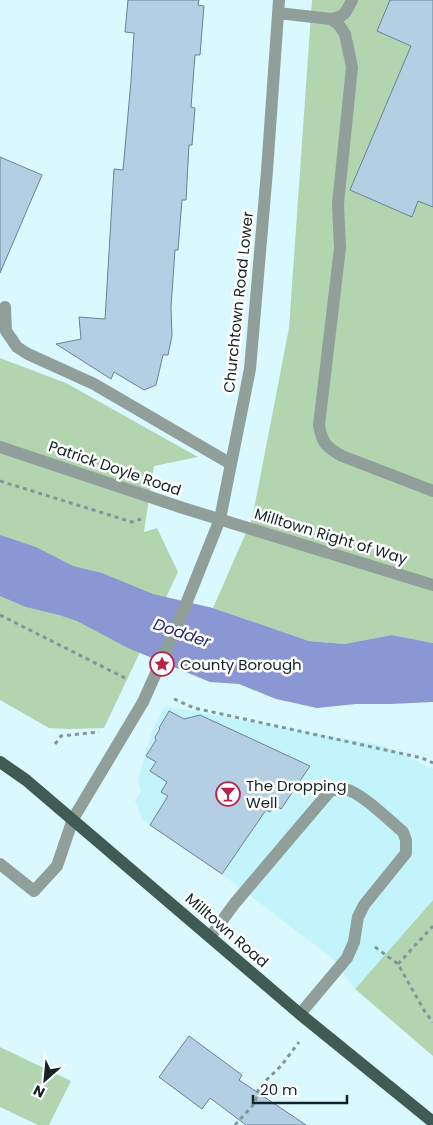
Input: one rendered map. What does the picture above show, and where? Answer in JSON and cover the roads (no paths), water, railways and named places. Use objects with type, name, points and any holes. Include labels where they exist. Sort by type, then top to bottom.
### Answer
[{"type":"main road","name":"Milltown Road","points":[[0,762],[26,780],[73,819],[300,1014],[433,1122]]},
{"type":"street","points":[[279,6],[331,19],[340,18],[346,12],[352,0]]},
{"type":"street","name":"Churchtown Road Lower","points":[[73,819],[143,702],[189,599],[220,519],[250,369],[279,6]]},
{"type":"street","points":[[331,19],[339,25],[345,34],[352,67],[338,204],[340,248],[319,425],[322,439],[328,448],[342,456],[433,491]]},
{"type":"street","points":[[5,306],[6,331],[18,347],[28,354],[94,384],[231,464]]},
{"type":"street","name":"Patrick Doyle Road","points":[[0,447],[220,519]]},
{"type":"street","name":"Milltown Right of Way","points":[[220,519],[433,585]]},
{"type":"street","points":[[210,937],[235,903],[330,791],[339,789],[357,794],[403,832],[406,840],[406,853],[364,905],[358,917],[354,942],[347,958],[300,1014]]},
{"type":"street","points":[[0,864],[34,892],[56,866],[73,819]]},
{"type":"water","name":"Dodder","points":[[0,535],[36,547],[73,566],[102,573],[153,594],[213,608],[309,641],[344,644],[392,635],[433,643],[433,702],[356,704],[317,708],[276,699],[239,684],[210,682],[128,648],[77,621],[26,607],[0,596]]},
{"type":"place","name":"County Borough","points":[[162,664]]},
{"type":"place","name":"The Dropping Well","points":[[228,794]]}]
